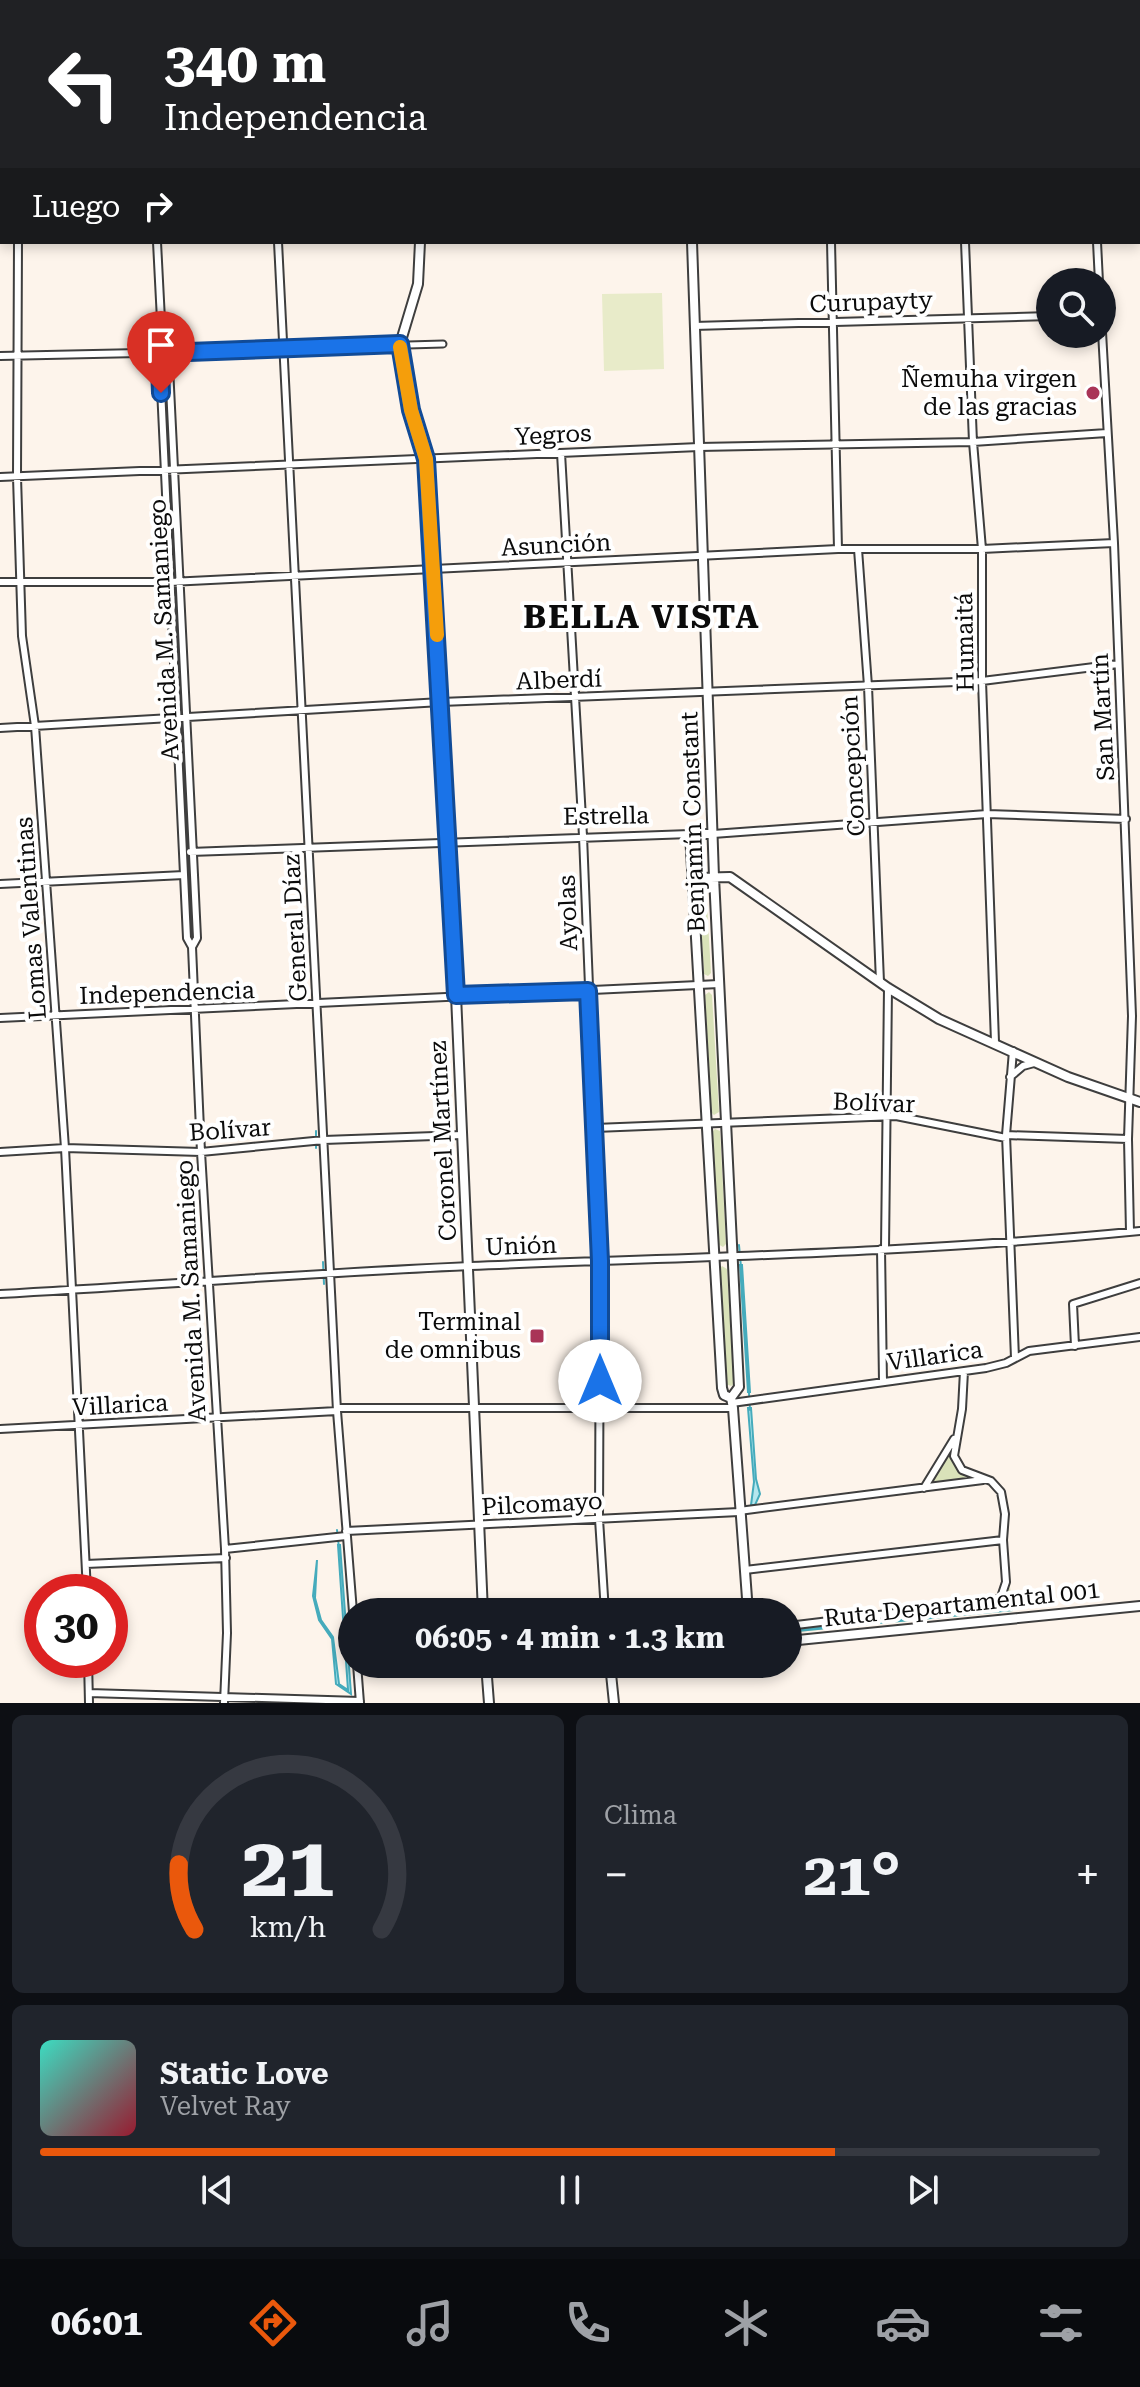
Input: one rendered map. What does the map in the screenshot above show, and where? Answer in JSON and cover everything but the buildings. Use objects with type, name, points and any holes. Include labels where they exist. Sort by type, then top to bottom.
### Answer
[{"type":"street","name":"Lomas Valentinas","points":[[18,244],[17,477],[22,636],[35,726],[56,1016],[86,1574]]},
{"type":"street","name":"Avenida M. Samaniego","points":[[157,244],[163,356],[160,367],[164,471],[187,938],[192,947],[201,1152],[226,1558],[224,1700]]},
{"type":"street","name":"General Díaz","points":[[278,244],[325,1275],[342,1535],[351,1598]]},
{"type":"street","name":"Coronel Martínez","points":[[420,244],[418,284],[404,344],[408,399],[426,459],[433,569],[469,1266],[482,1598]]},
{"type":"street","name":"Benjamín Constant","points":[[692,244],[714,877],[726,1121],[737,1255],[739,1387],[732,1403],[747,1598]]},
{"type":"street","points":[[831,244],[838,549]]},
{"type":"street","name":"Humaitá","points":[[965,244],[973,442],[982,549],[982,681],[995,1042]]},
{"type":"street","points":[[1097,244],[1098,268]]},
{"type":"street","name":"Curupayty","points":[[694,326],[1036,316]]},
{"type":"street","points":[[0,356],[163,356],[443,344]]},
{"type":"street","name":"San Martín","points":[[1103,348],[1114,543],[1136,1102],[1128,1139],[1130,1232]]},
{"type":"street","name":"Avenida M. Samaniego","points":[[163,356],[169,367],[180,581],[197,938],[192,947]]},
{"type":"street","name":"Yegros","points":[[0,477],[699,447],[973,442],[1107,433]]},
{"type":"street","name":"Ayolas","points":[[561,453],[583,836],[595,1128],[600,1261],[599,1519],[604,1598]]},
{"type":"street","name":"Asunción","points":[[0,582],[170,582],[838,549],[982,549],[1114,543]]},
{"type":"street","name":"Concepción","points":[[858,549],[884,985],[883,1382]]},
{"type":"street","name":"Alberdí","points":[[0,728],[441,702],[982,681],[1118,664]]},
{"type":"street","name":"Estrella","points":[[183,852],[583,836],[713,834],[987,814],[1126,819]]},
{"type":"street","name":"Benjamín Constant","points":[[690,834],[722,1388],[732,1403]]},
{"type":"street","points":[[0,884],[194,875]]},
{"type":"street","points":[[692,878],[730,877],[884,985],[939,1019],[1136,1102]]},
{"type":"street","name":"Independencia","points":[[0,1018],[719,984]]},
{"type":"street","points":[[1013,1051],[1006,1137],[1015,1358]]},
{"type":"street","points":[[1010,1077],[1023,1066],[1039,1063]]},
{"type":"street","name":"Bolívar","points":[[595,1128],[896,1116],[1006,1137],[1128,1139]]},
{"type":"street","name":"Bolívar","points":[[0,1152],[65,1148],[201,1152],[319,1141],[462,1135]]},
{"type":"street","name":"Unión","points":[[0,1294],[469,1266],[1010,1242],[1140,1231]]},
{"type":"street","points":[[1075,1346],[1073,1304],[1140,1283]]},
{"type":"street","name":"Villarica","points":[[0,1429],[333,1411],[732,1403],[964,1371],[1006,1363],[1029,1351],[1140,1337]]},
{"type":"street","points":[[802,1624],[994,1601],[1001,1597],[1005,1589],[1005,1514],[1002,1496],[996,1484],[958,1466],[953,1449],[962,1409],[964,1371]]},
{"type":"street","points":[[924,1488],[957,1436]]},
{"type":"street","name":"Pilcomayo","points":[[225,1549],[342,1535],[477,1525],[739,1512],[987,1480]]},
{"type":"street","points":[[745,1570],[1003,1540]]},
{"type":"street","points":[[86,1564],[226,1558]]},
{"type":"street","name":"Ruta Departamental 001","points":[[802,1640],[1140,1606]]},
{"type":"street","points":[[89,1678],[89,1703]]},
{"type":"street","points":[[89,1693],[224,1700],[355,1701],[356,1678]]},
{"type":"street","points":[[487,1678],[489,1703]]},
{"type":"street","points":[[611,1678],[614,1703]]},
{"type":"green space","points":[[662,293],[664,369],[604,371],[602,294]]},
{"type":"green space","points":[[166,369],[170,462],[167,461]]},
{"type":"green space","points":[[168,478],[172,479],[175,572],[173,571]]},
{"type":"green space","points":[[177,593],[181,707],[179,706]]},
{"type":"green space","points":[[184,729],[188,841],[185,840]]},
{"type":"green space","points":[[701,886],[706,888],[711,973],[708,976],[704,974]]},
{"type":"green space","points":[[709,992],[712,995],[719,1112],[714,1115],[711,1112],[705,995]]},
{"type":"green space","points":[[715,1129],[720,1131],[726,1244],[723,1247],[718,1244],[712,1132]]},
{"type":"green space","points":[[722,1266],[727,1269],[734,1384],[731,1386],[726,1384]]},
{"type":"green space","points":[[951,1449],[955,1466],[970,1477],[932,1483]]},
{"type":"green space","points":[[1010,1587],[1013,1611],[802,1632],[802,1627],[992,1605],[1003,1601]]},
{"type":"water","points":[[742,1265],[750,1392],[748,1392]]},
{"type":"water","points":[[748,1408],[751,1408],[756,1479],[760,1494],[755,1505],[751,1505],[754,1482]]},
{"type":"water","points":[[338,1545],[344,1598],[342,1598]]},
{"type":"water","points":[[317,1560],[315,1598],[321,1620],[333,1637],[339,1684],[348,1690],[347,1678],[350,1678],[351,1694],[336,1684],[332,1639],[319,1620],[313,1596]]},
{"type":"water","points":[[1012,1609],[802,1631],[802,1630]]},
{"type":"waterway","points":[[316,1131],[316,1148]]},
{"type":"waterway","points":[[739,1245],[741,1267]]},
{"type":"waterway","points":[[323,1262],[324,1284]]},
{"type":"waterway","points":[[749,1393],[750,1410]]},
{"type":"waterway","points":[[337,1530],[339,1548]]},
{"type":"slow traffic","points":[[400,347],[406,389],[426,459],[437,635]]},
{"type":"place","name":"Ñemuha virgen de las gracias","points":[[1093,393]]},
{"type":"place","name":"Terminal de omnibus","points":[[537,1336]]},
{"type":"district","name":"BELLA VISTA","points":[[642,617]]},
{"type":"route","points":[[161,393],[162,353],[400,344],[406,389],[426,459],[456,995],[588,991],[600,1261],[600,1381]]}]
